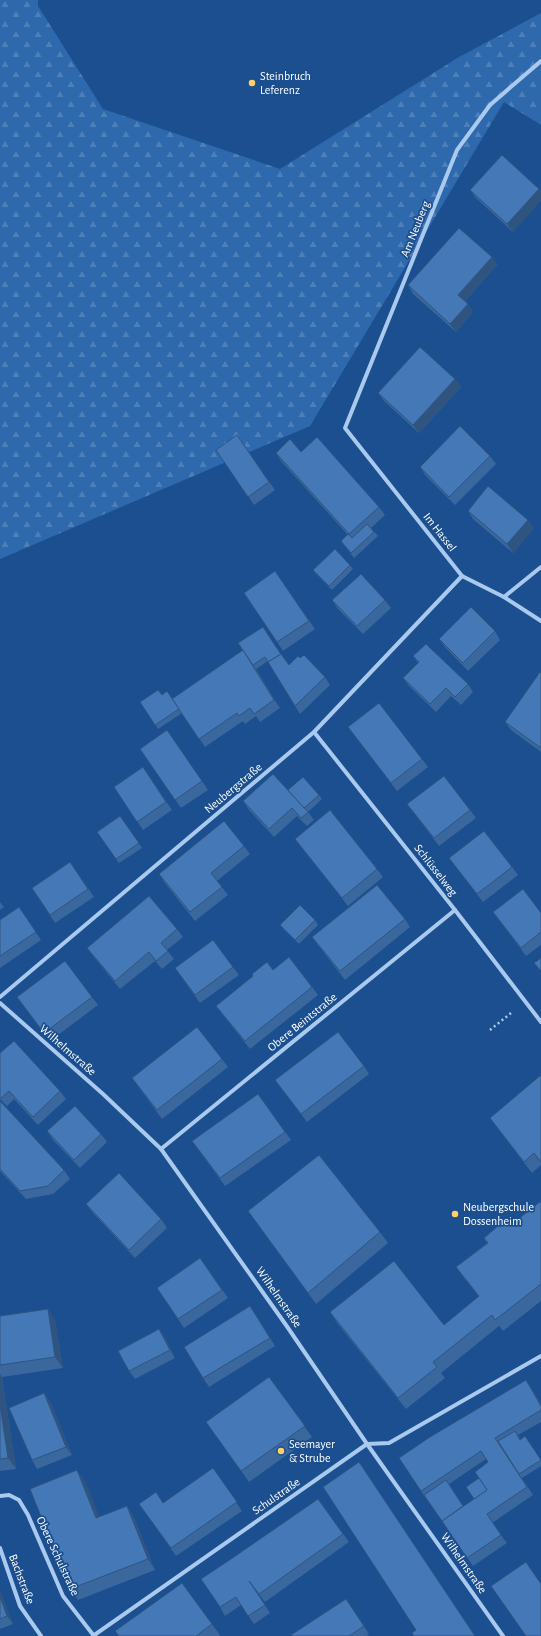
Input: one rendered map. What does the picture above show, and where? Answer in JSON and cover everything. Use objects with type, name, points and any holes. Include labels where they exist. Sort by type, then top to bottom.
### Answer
[{"type":"street","name":"Am Neuberg","points":[[345,428],[457,150],[490,105],[541,62]]},
{"type":"street","name":"Im Hassel","points":[[345,428],[462,576],[504,596],[541,622]]},
{"type":"street","points":[[504,596],[541,567]]},
{"type":"street","name":"Neubergstraße","points":[[0,997],[314,732],[462,576]]},
{"type":"street","name":"Schlüsselweg","points":[[314,732],[455,910],[541,1022]]},
{"type":"street","name":"Obere Beintstraße","points":[[161,1149],[455,910]]},
{"type":"street","name":"Wilhelmstraße","points":[[0,1003],[103,1094],[161,1149],[282,1319],[503,1636]]},
{"type":"street","points":[[368,1444],[389,1443],[541,1356]]},
{"type":"street","name":"Schulstraße","points":[[94,1636],[368,1444]]},
{"type":"street","name":"Obere Schulstraße","points":[[0,1496],[10,1495],[20,1500],[63,1596],[94,1636]]},
{"type":"street","name":"Bachstraße","points":[[0,1548],[20,1606],[41,1636]]},
{"type":"path","points":[[490,1030],[525,1001]]},
{"type":"green space","points":[[0,0],[38,0],[38,6],[103,109],[280,169],[459,57],[541,13],[541,125],[504,102],[310,426],[0,559]]},
{"type":"building","points":[[502,155],[539,189],[507,224],[470,190]]},
{"type":"building","points":[[459,228],[492,257],[458,295],[468,304],[450,324],[408,285]]},
{"type":"building","points":[[420,347],[455,379],[413,425],[378,393]]},
{"type":"building","points":[[460,426],[490,456],[449,497],[420,467]]},
{"type":"building","points":[[237,435],[269,482],[248,497],[216,450]]},
{"type":"building","points":[[317,437],[379,507],[349,534],[276,453],[290,439],[301,452]]},
{"type":"building","points":[[488,486],[528,520],[507,544],[468,511]]},
{"type":"building","points":[[367,524],[374,532],[351,553],[341,541],[348,534],[352,538]]},
{"type":"building","points":[[335,549],[350,565],[329,586],[313,570]]},
{"type":"building","points":[[275,571],[309,621],[277,642],[244,593]]},
{"type":"building","points":[[361,574],[385,600],[357,626],[332,600]]},
{"type":"building","points":[[471,607],[495,631],[463,663],[439,639]]},
{"type":"building","points":[[263,627],[281,654],[268,662],[265,657],[253,665],[238,643]]},
{"type":"building","points":[[426,644],[468,684],[455,697],[446,688],[430,704],[403,678],[419,662],[413,656]]},
{"type":"building","points":[[243,650],[274,700],[254,714],[250,708],[239,716],[237,713],[199,739],[172,699]]},
{"type":"building","points":[[281,654],[289,665],[298,656],[300,658],[304,655],[325,677],[295,706],[268,662]]},
{"type":"building","points":[[540,672],[541,673],[541,748],[505,722]]},
{"type":"building","points":[[158,690],[162,695],[167,691],[179,709],[155,725],[140,702]]},
{"type":"building","points":[[379,703],[422,759],[391,783],[348,727]]},
{"type":"building","points":[[167,730],[202,781],[175,800],[140,749]]},
{"type":"building","points":[[143,767],[166,802],[137,822],[114,787]]},
{"type":"building","points":[[273,774],[308,812],[301,818],[292,808],[269,829],[243,801]]},
{"type":"building","points":[[444,776],[470,810],[434,838],[407,804]]},
{"type":"building","points":[[303,777],[319,795],[304,808],[288,790]]},
{"type":"building","points":[[330,810],[377,869],[342,898],[295,839]]},
{"type":"building","points":[[120,816],[139,843],[116,859],[97,832]]},
{"type":"building","points":[[224,821],[244,846],[211,873],[222,887],[190,912],[159,874]]},
{"type":"building","points":[[484,831],[512,867],[477,894],[449,858]]},
{"type":"building","points":[[70,862],[88,889],[50,915],[32,888]]},
{"type":"building","points":[[377,885],[405,919],[340,971],[312,937]]},
{"type":"building","points":[[523,889],[541,913],[541,932],[521,948],[493,912]]},
{"type":"building","points":[[149,896],[177,929],[161,943],[168,951],[156,961],[149,952],[115,981],[87,948]]},
{"type":"building","points":[[300,905],[315,920],[295,940],[280,925]]},
{"type":"building","points":[[19,907],[36,932],[0,956],[0,920]]},
{"type":"building","points":[[213,940],[233,967],[195,995],[175,968]]},
{"type":"building","points":[[289,957],[312,987],[245,1041],[216,1006],[253,976],[252,974],[267,962],[273,970]]},
{"type":"building","points":[[541,958],[541,971],[534,963]]},
{"type":"building","points":[[65,961],[92,997],[44,1033],[17,997]]},
{"type":"building","points":[[197,1027],[222,1059],[157,1110],[132,1078]]},
{"type":"building","points":[[338,1032],[364,1066],[301,1114],[275,1080]]},
{"type":"building","points":[[14,1041],[60,1091],[33,1117],[9,1091],[1,1098],[0,1097],[0,1053]]},
{"type":"building","points":[[541,1075],[541,1162],[534,1153],[524,1162],[490,1118]]},
{"type":"building","points":[[258,1094],[285,1132],[220,1178],[192,1141]]},
{"type":"building","points":[[0,1101],[64,1170],[48,1186],[20,1191],[0,1169]]},
{"type":"building","points":[[75,1106],[101,1134],[74,1160],[47,1131]]},
{"type":"building","points":[[319,1155],[380,1232],[308,1293],[248,1211]]},
{"type":"building","points":[[119,1173],[161,1219],[129,1250],[86,1204]]},
{"type":"building","name":"Neubergschule Dossenheim","points":[[541,1201],[541,1284],[495,1320],[492,1315],[433,1362],[437,1367],[398,1398],[330,1312],[394,1261],[444,1325],[479,1296],[456,1267],[488,1243],[484,1238],[506,1219],[511,1225]]},
{"type":"building","points":[[200,1258],[222,1290],[178,1319],[157,1288]]},
{"type":"building","points":[[250,1306],[270,1338],[203,1378],[184,1347]]},
{"type":"building","points":[[48,1309],[55,1357],[0,1365],[0,1316]]},
{"type":"building","points":[[159,1329],[170,1350],[129,1371],[118,1351]]},
{"type":"building","points":[[269,1377],[305,1426],[241,1471],[206,1422]]},
{"type":"building","points":[[526,1380],[541,1406],[541,1410],[495,1438],[527,1487],[487,1514],[501,1535],[467,1558],[442,1521],[487,1490],[475,1472],[488,1462],[481,1451],[421,1491],[399,1458],[430,1437]]},
{"type":"building","points":[[44,1393],[66,1447],[32,1460],[9,1408]]},
{"type":"building","points":[[0,1405],[8,1458],[0,1459]]},
{"type":"building","points":[[515,1431],[520,1440],[525,1436],[541,1460],[519,1474],[498,1441]]},
{"type":"building","points":[[359,1462],[475,1636],[414,1636],[412,1633],[416,1630],[323,1487]]},
{"type":"building","points":[[213,1468],[237,1502],[171,1548],[139,1504],[156,1492],[163,1503]]},
{"type":"building","points":[[77,1470],[96,1518],[127,1506],[148,1559],[70,1589],[30,1489]]},
{"type":"building","points":[[479,1478],[487,1490],[474,1499],[466,1487]]},
{"type":"building","points":[[446,1480],[463,1506],[442,1521],[424,1495]]},
{"type":"building","points":[[318,1499],[343,1534],[259,1594],[249,1581],[265,1605],[248,1616],[236,1597],[220,1607],[201,1579]]},
{"type":"building","points":[[526,1562],[541,1584],[541,1636],[526,1636],[491,1586]]},
{"type":"building","points":[[182,1583],[212,1624],[196,1636],[119,1636],[115,1631]]},
{"type":"building","points":[[0,1597],[7,1616],[0,1619]]},
{"type":"building","points":[[346,1599],[364,1626],[349,1636],[291,1635]]},
{"type":"place","name":"Steinbruch Leferenz","points":[[252,83]]},
{"type":"place","name":"Neubergschule Dossenheim","points":[[455,1214]]},
{"type":"place","name":"Seemayer & Strube","points":[[281,1451]]}]
